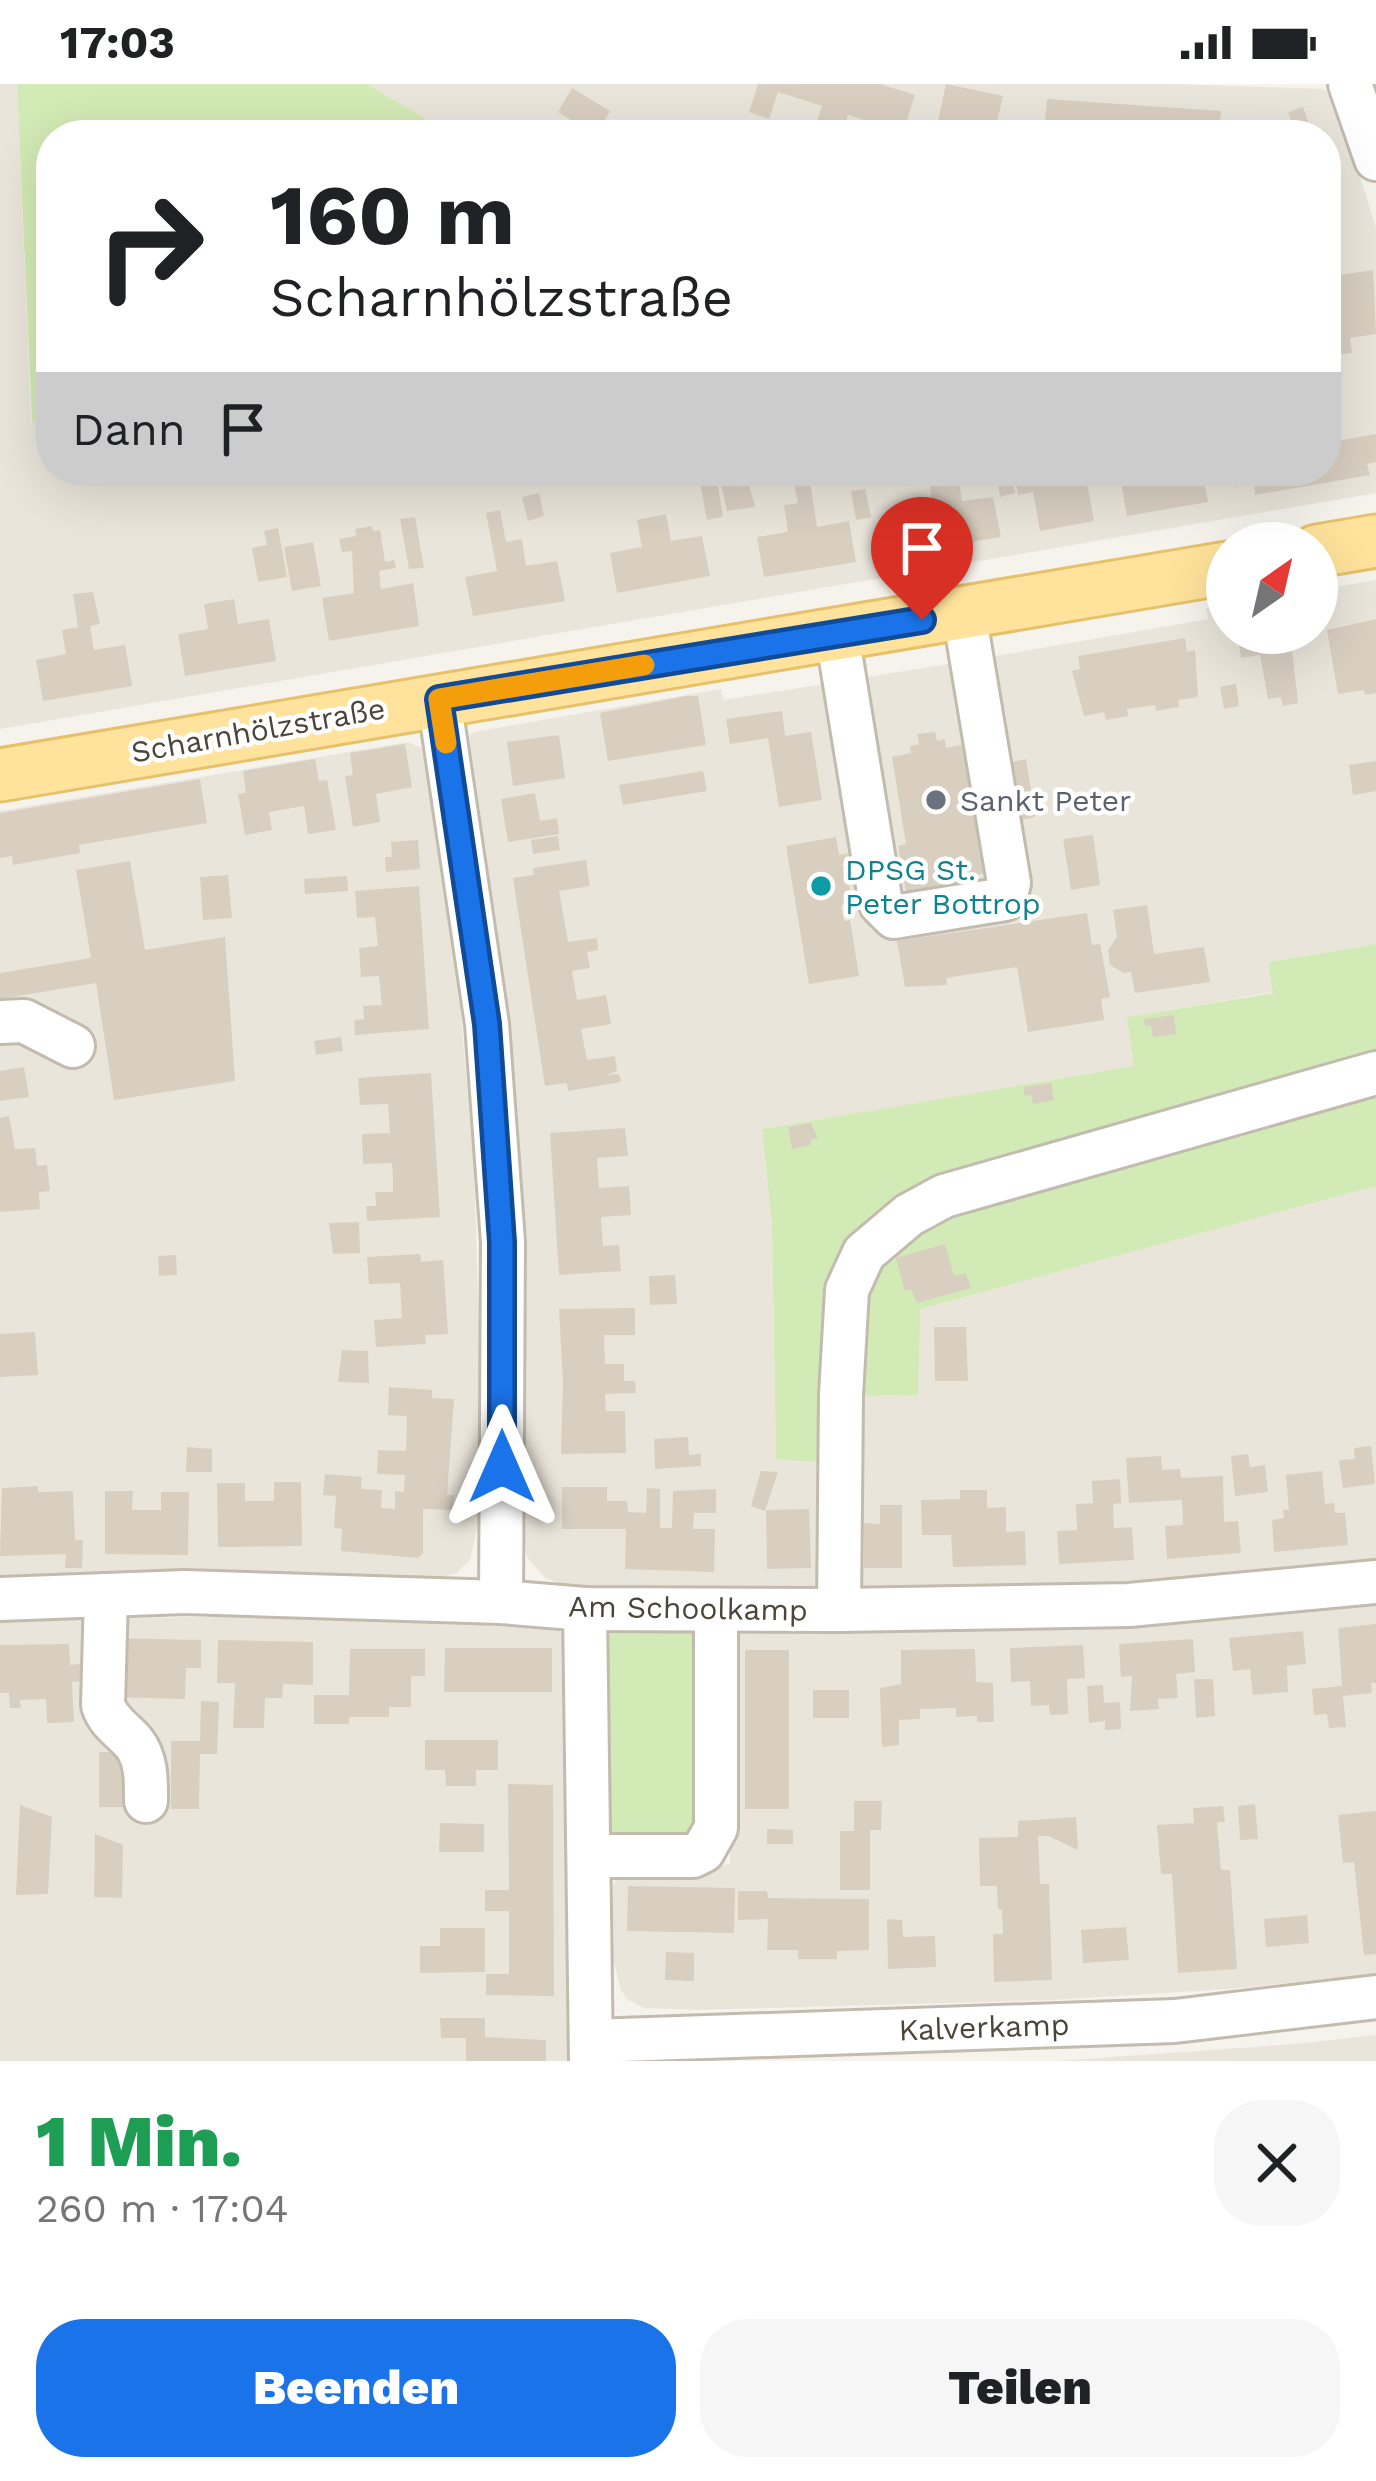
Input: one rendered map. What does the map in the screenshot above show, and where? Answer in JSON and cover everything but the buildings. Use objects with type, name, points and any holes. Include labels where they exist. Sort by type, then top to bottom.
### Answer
[{"type":"main road","points":[[1338,547],[1376,541]]},
{"type":"main road","name":"Scharnhölzstraße","points":[[0,775],[1206,572]]},
{"type":"street","points":[[1350,84],[1376,159]]},
{"type":"street","points":[[837,634],[881,904],[894,917],[1005,899],[1009,883],[964,613]]},
{"type":"street","points":[[439,699],[487,1024],[501,1220],[501,1602]]},
{"type":"street","points":[[0,1022],[24,1021],[74,1046]]},
{"type":"street","points":[[839,1610],[847,1290],[864,1253],[909,1215],[944,1196],[1376,1073]]},
{"type":"street","name":"Am Schoolkamp","points":[[0,1599],[185,1592],[585,1609],[839,1610],[1129,1605],[1376,1582]]},
{"type":"street","points":[[106,1594],[104,1705],[106,1714],[138,1748],[146,1771],[146,1801]]},
{"type":"street","points":[[585,1609],[591,2051]]},
{"type":"street","points":[[589,1856],[693,1856],[711,1840],[716,1828],[716,1610]]},
{"type":"street","name":"Kalverkamp","points":[[591,2051],[1174,2021],[1376,1997]]},
{"type":"shaded area","points":[[0,84],[17,84],[36,486],[1341,486],[1341,120],[427,120],[367,84],[1169,84],[1323,89],[1336,100],[1376,228],[1376,493],[0,729]]},
{"type":"shaded area","points":[[1376,580],[1376,944],[1268,962],[1274,992],[1127,1017],[1135,1066],[762,1129],[772,1226],[776,1458],[819,1461],[825,1592],[572,1588],[545,1578],[527,1557],[520,1529],[510,1092],[469,736],[721,689],[724,700],[1206,619],[1206,654],[1338,654],[1338,586]]},
{"type":"shaded area","points":[[408,742],[425,750],[452,910],[474,1169],[480,1361],[478,1524],[470,1560],[456,1573],[436,1580],[0,1580],[0,811]]},
{"type":"shaded area","points":[[1376,1186],[1376,1564],[1241,1578],[997,1590],[845,1591],[843,1396],[920,1309]]},
{"type":"shaded area","points":[[1376,1601],[1376,1974],[1052,2000],[696,2010],[644,2008],[621,1990],[613,1958],[613,1885],[618,1876],[730,1864],[729,1651],[739,1631]]},
{"type":"shaded area","points":[[256,1616],[434,1621],[560,1631],[568,1756],[569,2061],[0,2061],[0,1621]]},
{"type":"shaded area","points":[[1376,2035],[1376,2061],[1057,2061],[1295,2044]]},
{"type":"green space","points":[[17,84],[367,84],[427,120],[36,120],[36,422],[32,422]]},
{"type":"green space","points":[[1376,944],[1376,1186],[920,1309],[918,1395],[844,1396],[825,1592],[819,1462],[776,1459],[772,1226],[762,1129],[1134,1066],[1127,1017],[1273,993],[1268,962]]},
{"type":"green space","points":[[612,1628],[686,1628],[698,1639],[697,1838],[614,1840],[606,1833],[606,1636]]},
{"type":"slow traffic","points":[[446,743],[439,699],[644,665]]},
{"type":"place","name":"Sankt Peter","points":[[936,800]]},
{"type":"place","name":"DPSG St. Peter Bottrop","points":[[821,886]]},
{"type":"route","points":[[502,1467],[502,1242],[487,1024],[439,699],[922,620]]}]
